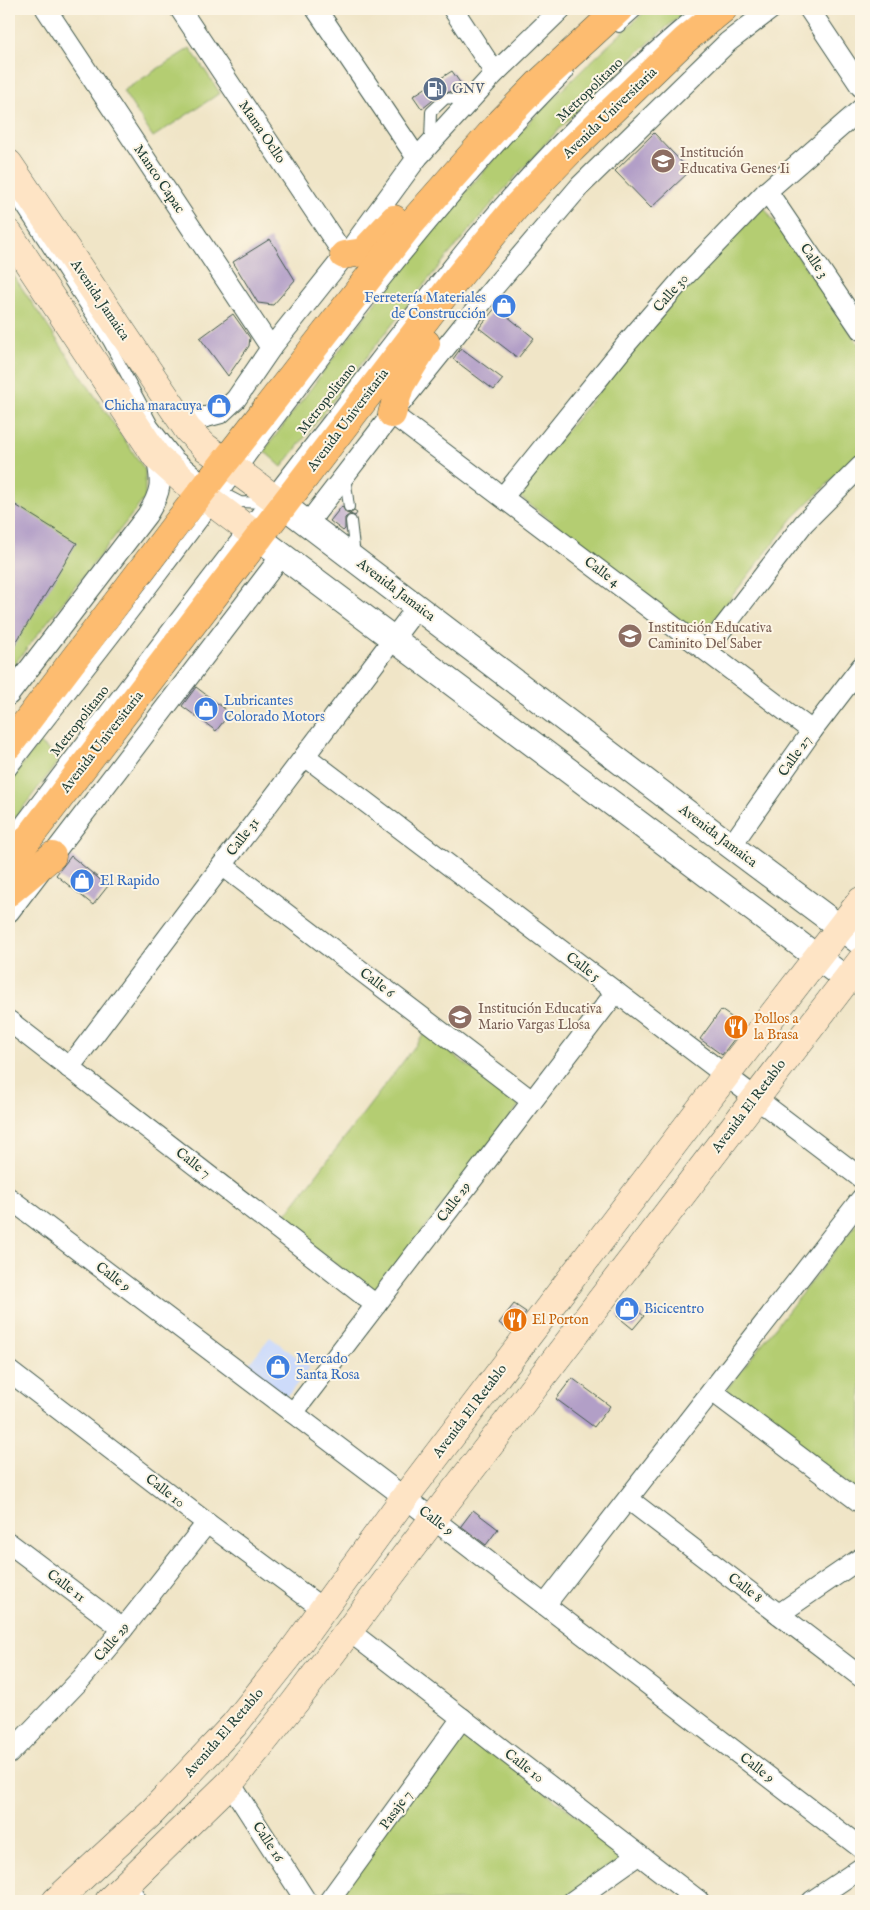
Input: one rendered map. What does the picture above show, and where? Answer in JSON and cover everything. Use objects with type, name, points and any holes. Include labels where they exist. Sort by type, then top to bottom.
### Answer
[{"type":"main road","points":[[9,745],[218,485],[367,278],[456,172],[540,82],[619,9]]},
{"type":"main road","name":"Avenida Universitaria","points":[[9,864],[252,533],[272,501],[515,208],[572,149],[685,40],[723,9]]},
{"type":"main road","name":"Avenida Jamaica","points":[[9,164],[170,405],[188,430],[205,447],[218,485],[252,533]]},
{"type":"main road","points":[[344,255],[363,252],[416,195],[456,172]]},
{"type":"main road","name":"Avenida Jamaica","points":[[9,234],[156,456],[180,478],[218,485],[272,501]]},
{"type":"main road","points":[[392,414],[400,386],[443,314],[455,281]]},
{"type":"main road","points":[[9,892],[52,856]]},
{"type":"main road","name":"Avenida El Retablo","points":[[56,1901],[153,1811],[234,1725],[289,1656],[404,1497],[818,957],[851,935],[861,902]]},
{"type":"main road","name":"Avenida El Retablo","points":[[124,1896],[230,1783],[295,1702],[854,970]]},
{"type":"street","name":"Manco Capac","points":[[46,9],[271,348]]},
{"type":"street","name":"Mama Ocllo","points":[[180,9],[344,255]]},
{"type":"street","points":[[316,9],[423,151]]},
{"type":"street","points":[[453,9],[495,73]]},
{"type":"street","points":[[170,405],[189,417],[206,417],[222,413],[236,399],[271,348],[354,244],[423,151],[495,73],[561,9]]},
{"type":"street","points":[[308,523],[392,414],[519,256],[580,186],[728,42],[771,9]]},
{"type":"street","points":[[809,9],[861,87]]},
{"type":"street","name":"Calle 30","points":[[503,497],[685,276],[767,191],[861,109]]},
{"type":"street","name":"Calle 3","points":[[767,191],[861,330]]},
{"type":"street","name":"Calle 4","points":[[392,414],[812,731]]},
{"type":"street","points":[[9,695],[158,497],[161,477],[156,456]]},
{"type":"street","points":[[706,650],[804,523],[861,466]]},
{"type":"street","name":"Avenida Jamaica","points":[[272,501],[308,523],[731,846],[851,935]]},
{"type":"street","name":"Avenida Jamaica","points":[[252,533],[818,957],[854,970]]},
{"type":"street","name":"Avenida Universitaria","points":[[9,912],[282,556]]},
{"type":"street","name":"Calle 31","points":[[69,1068],[418,606]]},
{"type":"street","points":[[430,667],[438,647],[454,635]]},
{"type":"street","name":"Calle 27","points":[[731,846],[812,731],[861,668]]},
{"type":"street","name":"Calle 5","points":[[305,756],[861,1178]]},
{"type":"street","name":"Calle 6","points":[[222,865],[532,1101]]},
{"type":"street","name":"Calle 29","points":[[293,1413],[616,992]]},
{"type":"street","name":"Calle 7","points":[[9,1021],[376,1305]]},
{"type":"street","name":"Calle 9","points":[[9,1198],[433,1519],[861,1848]]},
{"type":"street","points":[[545,1605],[861,1199]]},
{"type":"street","name":"Calle 10","points":[[9,1371],[207,1524],[323,1609]]},
{"type":"street","points":[[712,1391],[861,1504]]},
{"type":"street","name":"Calle 8","points":[[628,1499],[861,1677]]},
{"type":"street","name":"Calle 29","points":[[9,1754],[82,1678],[207,1524]]},
{"type":"street","name":"Calle 11","points":[[10,1546],[123,1629]]},
{"type":"street","points":[[779,1614],[861,1558]]},
{"type":"street","name":"Calle 10","points":[[350,1631],[699,1901]]},
{"type":"street","name":"Pasaje 7","points":[[329,1901],[462,1718]]},
{"type":"street","name":"Calle 16","points":[[230,1783],[306,1901]]},
{"type":"street","points":[[573,1901],[638,1855]]},
{"type":"street","points":[[812,1901],[861,1868]]},
{"type":"lane","name":"Metropolitano","points":[[610,35],[639,9]]},
{"type":"lane","name":"Metropolitano","points":[[272,501],[469,239],[506,196],[570,127],[676,28],[699,9]]},
{"type":"lane","name":"Metropolitano","points":[[9,773],[166,570],[218,485],[443,208],[493,152],[575,68]]},
{"type":"lane","points":[[9,188],[108,341],[153,425],[177,456],[218,485]]},
{"type":"lane","points":[[345,476],[349,507]]},
{"type":"lane","points":[[350,521],[356,559]]},
{"type":"lane","name":"Metropolitano","points":[[9,837],[252,533]]},
{"type":"shaded area","name":"Mercado Santa Rosa","points":[[270,1337],[310,1367],[287,1397],[247,1366]]},
{"type":"green space","points":[[648,9],[688,9],[597,91],[510,183],[410,302],[282,467],[264,451],[404,266],[512,140],[608,45]]},
{"type":"green space","points":[[190,48],[220,93],[153,137],[123,91]]},
{"type":"green space","points":[[764,207],[861,348],[861,451],[793,518],[701,636],[515,493],[695,276]]},
{"type":"green space","points":[[9,269],[145,470],[145,498],[9,671]]},
{"type":"green space","points":[[39,743],[60,759],[9,826],[9,782]]},
{"type":"green space","points":[[425,1033],[519,1105],[374,1294],[280,1222]]},
{"type":"green space","points":[[861,1218],[861,1494],[726,1390]]},
{"type":"green space","points":[[458,1725],[630,1857],[564,1901],[329,1901]]},
{"type":"building","points":[[452,71],[461,84],[450,92],[442,93],[422,109],[413,96]]},
{"type":"building","points":[[654,133],[690,171],[651,208],[615,171]]},
{"type":"building","points":[[270,239],[295,280],[273,305],[258,303],[233,262]]},
{"type":"building","points":[[496,307],[534,338],[518,358],[479,328]]},
{"type":"building","points":[[233,314],[250,338],[249,346],[228,376],[200,338]]},
{"type":"building","points":[[461,348],[503,379],[494,390],[453,359]]},
{"type":"building","points":[[9,501],[77,543],[9,654]]},
{"type":"building","points":[[342,506],[346,513],[350,514],[345,518],[345,529],[343,531],[330,521]]},
{"type":"building","points":[[354,511],[357,513],[355,516],[350,514]]},
{"type":"building","name":"Lubricantes Colorado Motors","points":[[196,687],[230,713],[216,731],[182,706]]},
{"type":"building","name":"El Rapido","points":[[71,856],[108,886],[93,905],[56,875]]},
{"type":"building","points":[[721,1010],[744,1026],[722,1055],[700,1039]]},
{"type":"building","points":[[628,1303],[644,1316],[633,1329],[617,1316]]},
{"type":"building","name":"El Porton","points":[[514,1304],[526,1312],[511,1332],[499,1323]]},
{"type":"building","points":[[572,1378],[610,1406],[594,1427],[556,1399]]},
{"type":"building","points":[[473,1510],[498,1529],[486,1545],[461,1526]]},
{"type":"place","name":"GNV","points":[[435,89]]},
{"type":"place","name":"Institución Educativa Genes Ii","points":[[663,161]]},
{"type":"place","name":"Ferretería Materiales de Construcción","points":[[504,306]]},
{"type":"place","name":"Chicha maracuya","points":[[219,406]]},
{"type":"place","name":"Institución Educativa Caminito Del Saber","points":[[630,636]]},
{"type":"place","name":"Lubricantes Colorado Motors","points":[[206,709]]},
{"type":"place","name":"El Rapido","points":[[82,881]]},
{"type":"place","name":"Institución Educativa Mario Vargas Llosa","points":[[460,1017]]},
{"type":"place","name":"Pollos a la Brasa","points":[[736,1027]]},
{"type":"place","name":"Bicicentro","points":[[627,1309]]},
{"type":"place","name":"El Porton","points":[[515,1320]]},
{"type":"place","name":"Mercado Santa Rosa","points":[[278,1367]]}]
